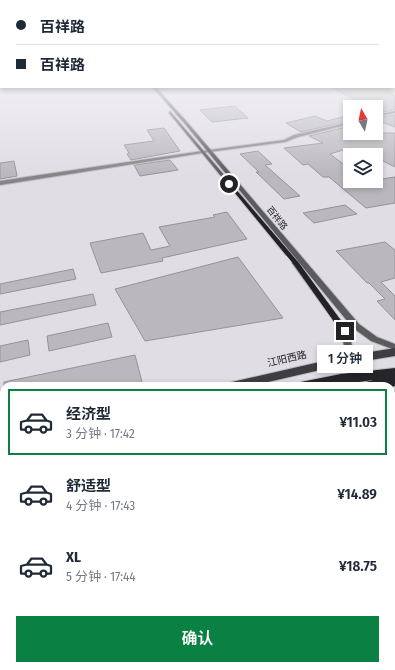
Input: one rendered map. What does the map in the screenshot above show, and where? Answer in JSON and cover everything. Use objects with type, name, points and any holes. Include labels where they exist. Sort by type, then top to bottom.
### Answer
[{"type":"highway","points":[[324,382],[341,378],[395,373]]},
{"type":"main road","name":"江阳西路","points":[[250,382],[346,360],[395,352]]},
{"type":"street","name":"百祥路","points":[[171,111],[356,326],[374,339],[395,347]]},
{"type":"street","name":"百祥路","points":[[174,111],[297,264],[345,331],[348,346],[346,360]]},
{"type":"street","points":[[383,115],[395,112]]},
{"type":"street","points":[[0,183],[206,151],[285,141],[296,136],[343,125]]},
{"type":"building","points":[[201,111],[241,111],[248,118],[212,122]]},
{"type":"building","points":[[395,115],[395,127],[383,123],[383,117]]},
{"type":"building","points":[[315,116],[327,121],[343,117],[343,123],[301,132],[286,123]]},
{"type":"building","points":[[164,128],[180,151],[131,160],[124,145],[154,141],[147,130]]},
{"type":"building","points":[[343,128],[343,140],[383,140],[383,133],[395,133],[395,167],[383,161],[383,148],[343,148],[343,150],[330,154],[343,164],[343,188],[383,188],[383,179],[395,177],[395,203],[366,208],[329,177],[323,177],[308,164],[303,165],[284,148],[323,143],[309,136]]},
{"type":"building","points":[[258,151],[272,164],[265,165],[300,196],[284,199],[240,154]]},
{"type":"building","points":[[170,160],[178,170],[140,176],[134,165]]},
{"type":"building","points":[[14,161],[17,176],[0,179],[0,163]]},
{"type":"building","points":[[345,205],[357,214],[314,223],[303,213]]},
{"type":"building","points":[[227,212],[247,239],[162,258],[163,261],[101,273],[90,243],[143,233],[151,250],[170,246],[159,227],[215,217],[213,215]]},
{"type":"building","points":[[385,242],[395,250],[395,278],[381,282],[395,296],[395,320],[377,301],[385,299],[336,251]]},
{"type":"building","points":[[238,257],[283,318],[145,341],[115,289]]},
{"type":"building","points":[[73,269],[76,279],[0,294],[0,284]]},
{"type":"building","points":[[93,294],[96,305],[0,325],[0,312]]},
{"type":"building","points":[[108,323],[112,337],[49,351],[47,336]]},
{"type":"building","points":[[28,340],[30,355],[0,362],[0,346]]},
{"type":"building","points":[[135,355],[142,382],[4,382]]},
{"type":"route","points":[[229,184],[297,264],[345,331]]}]
